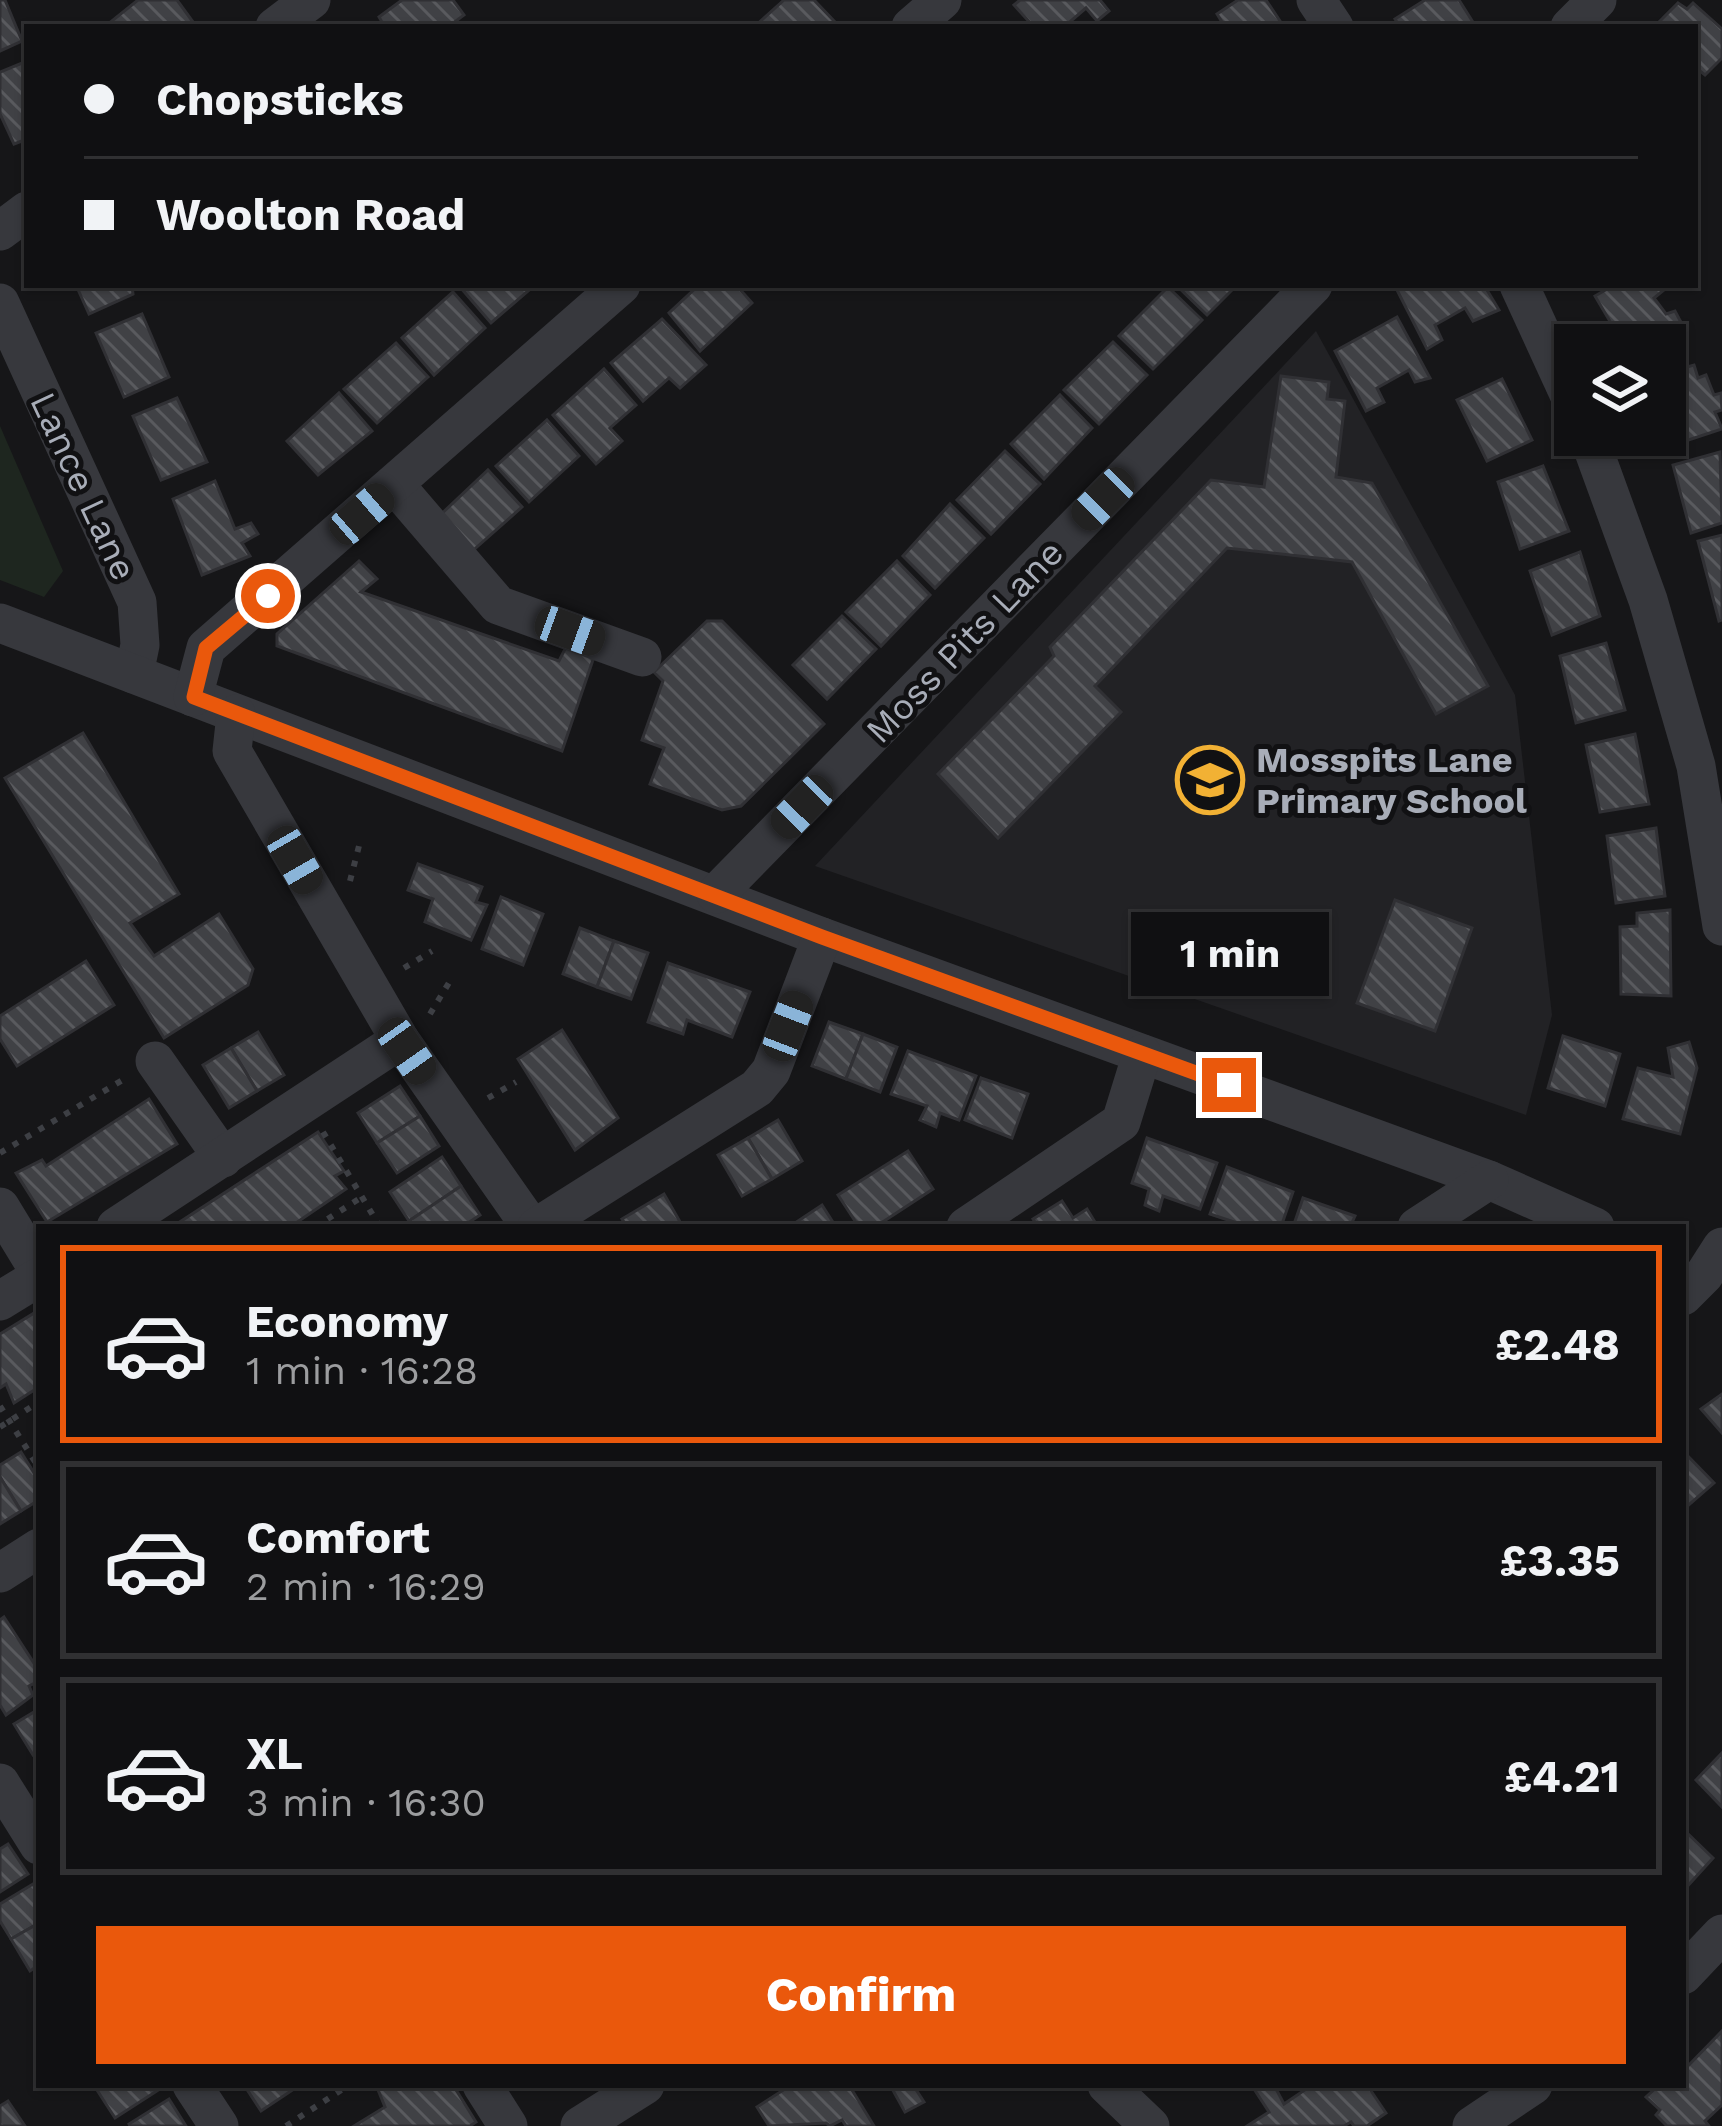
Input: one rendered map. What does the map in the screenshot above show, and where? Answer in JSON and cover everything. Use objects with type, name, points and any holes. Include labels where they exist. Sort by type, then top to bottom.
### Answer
[{"type":"street","points":[[278,24],[311,0]]},
{"type":"street","points":[[914,24],[942,0]]},
{"type":"street","points":[[194,697],[206,648],[618,288]]},
{"type":"street","name":"Moss Pits Lane","points":[[716,894],[1310,288]]},
{"type":"street","points":[[1521,288],[1554,360]]},
{"type":"street","name":"Lance Lane","points":[[0,303],[137,602],[140,645],[134,674]]},
{"type":"street","points":[[1596,456],[1648,600],[1696,766],[1722,926]]},
{"type":"street","points":[[395,485],[498,605],[642,657]]},
{"type":"street","points":[[0,623],[822,937],[1489,1180],[1588,1224]]},
{"type":"street","points":[[236,714],[232,751],[400,1040],[532,1224]]},
{"type":"street","points":[[539,1224],[757,1088],[771,1071],[822,937]]},
{"type":"street","points":[[121,1224],[400,1040]]},
{"type":"street","points":[[970,1224],[1121,1122],[1142,1054]]},
{"type":"street","points":[[155,1061],[223,1158]]},
{"type":"street","points":[[1422,1224],[1489,1180]]},
{"type":"street","points":[[0,1207],[36,1269]]},
{"type":"street","points":[[0,1301],[36,1276]]},
{"type":"street","points":[[0,1573],[36,1550]]},
{"type":"street","points":[[0,1784],[36,1839]]},
{"type":"street","points":[[1686,1972],[1722,1934]]},
{"type":"street","points":[[195,2088],[219,2126]]},
{"type":"street","points":[[484,2088],[508,2126]]},
{"type":"street","points":[[580,2126],[640,2088]]},
{"type":"street","points":[[1110,2088],[1150,2126]]},
{"type":"street","points":[[1472,2126],[1529,2088]]},
{"type":"path","points":[[0,1154],[155,1061]]},
{"type":"path","points":[[306,1103],[378,1224]]},
{"type":"path","points":[[320,1224],[362,1197]]},
{"type":"path","points":[[0,1427],[36,1404]]},
{"type":"path","points":[[0,1406],[36,1463]]},
{"type":"path","points":[[286,2126],[344,2088]]},
{"type":"shaded area","name":"Mosspits Lane Primary School","points":[[1316,331],[1515,695],[1552,1015],[1526,1115],[815,866]]},
{"type":"shaded area","points":[[0,426],[63,571],[44,597],[0,580]]},
{"type":"building","points":[[0,0],[5,0],[22,41],[0,51]]},
{"type":"building","points":[[138,0],[177,0],[193,22],[190,24],[108,24]]},
{"type":"building","points":[[402,0],[453,0],[464,15],[452,24],[383,24],[379,17]]},
{"type":"building","points":[[784,0],[814,0],[834,21],[830,24],[757,24]]},
{"type":"building","points":[[1020,0],[1100,0],[1109,11],[1097,21],[1086,8],[1067,24],[1031,24],[1014,5]]},
{"type":"building","points":[[1238,0],[1266,0],[1282,24],[1223,24],[1217,14]]},
{"type":"building","points":[[1425,0],[1459,0],[1474,24],[1398,24],[1395,19]]},
{"type":"building","points":[[1678,3],[1687,9],[1693,3],[1722,29],[1722,58],[1705,75],[1698,69],[1698,24],[1657,24]]},
{"type":"building","points":[[24,62],[24,145],[22,141],[14,144],[0,114],[0,72]]},
{"type":"building","points":[[77,288],[132,288],[133,294],[89,314]]},
{"type":"building","points":[[461,288],[532,288],[491,323]]},
{"type":"building","points":[[696,288],[739,288],[752,303],[700,351],[669,313]]},
{"type":"building","points":[[1167,288],[1202,320],[1153,369],[1119,336]]},
{"type":"building","points":[[1179,288],[1234,288],[1207,315]]},
{"type":"building","points":[[1486,288],[1499,310],[1473,321],[1465,308],[1435,325],[1442,340],[1427,349],[1397,290]]},
{"type":"building","points":[[1609,288],[1666,288],[1654,298],[1666,314],[1675,311],[1682,324],[1612,324],[1595,296]]},
{"type":"building","points":[[453,292],[485,328],[434,375],[402,338]]},
{"type":"building","points":[[142,314],[169,377],[124,397],[96,333]]},
{"type":"building","points":[[1397,317],[1430,378],[1415,382],[1409,370],[1377,388],[1384,402],[1366,411],[1335,351]]},
{"type":"building","points":[[662,319],[706,365],[680,388],[669,378],[643,401],[611,363]]},
{"type":"building","points":[[1113,342],[1147,375],[1099,424],[1064,390]]},
{"type":"building","points":[[396,343],[428,377],[377,423],[344,389]]},
{"type":"building","points":[[1694,365],[1698,378],[1706,375],[1714,395],[1721,393],[1722,410],[1715,412],[1722,429],[1686,441],[1686,367]]},
{"type":"building","points":[[604,369],[636,405],[610,428],[622,441],[596,464],[553,415]]},
{"type":"building","points":[[1281,376],[1329,382],[1327,399],[1345,401],[1336,477],[1372,483],[1488,686],[1436,714],[1352,562],[1227,548],[1095,686],[1121,712],[998,838],[938,774],[1054,656],[1050,647],[1211,480],[1264,487]]},
{"type":"building","points":[[1502,379],[1532,440],[1487,461],[1457,400]]},
{"type":"building","points":[[339,393],[372,431],[318,475],[287,441]]},
{"type":"building","points":[[1060,395],[1092,428],[1044,479],[1011,444]]},
{"type":"building","points":[[177,398],[207,462],[161,480],[133,416]]},
{"type":"building","points":[[547,420],[579,456],[529,502],[496,466]]},
{"type":"building","points":[[1005,451],[1040,484],[991,534],[957,500]]},
{"type":"building","points":[[1720,452],[1722,523],[1691,533],[1673,465]]},
{"type":"building","points":[[1543,466],[1569,531],[1520,549],[1498,482]]},
{"type":"building","points":[[488,470],[522,507],[469,554],[437,518]]},
{"type":"building","points":[[215,481],[235,529],[251,523],[258,534],[242,543],[250,556],[202,575],[173,499]]},
{"type":"building","points":[[950,504],[984,538],[935,588],[903,556]]},
{"type":"building","points":[[1722,535],[1722,620],[1719,621],[1698,541]]},
{"type":"building","points":[[1580,552],[1600,616],[1552,635],[1530,571]]},
{"type":"building","points":[[359,561],[377,579],[361,592],[559,661],[569,641],[597,648],[562,751],[277,646],[277,634]]},
{"type":"building","points":[[897,561],[930,595],[881,646],[846,612]]},
{"type":"building","points":[[842,616],[876,649],[827,699],[793,665]]},
{"type":"building","points":[[707,621],[722,621],[824,724],[741,806],[722,810],[650,784],[664,748],[642,740],[663,681],[654,672]]},
{"type":"building","points":[[1606,643],[1625,710],[1576,723],[1560,656]]},
{"type":"building","points":[[83,733],[179,894],[130,923],[154,956],[219,914],[253,969],[248,985],[164,1038],[5,778]]},
{"type":"building","points":[[1635,734],[1649,804],[1600,812],[1586,745]]},
{"type":"building","points":[[1656,828],[1665,896],[1616,903],[1607,836]]},
{"type":"building","points":[[418,864],[482,887],[476,902],[487,905],[471,940],[425,922],[433,899],[408,890]]},
{"type":"building","points":[[501,897],[543,914],[523,965],[482,949]]},
{"type":"building","points":[[1395,900],[1472,928],[1435,1031],[1357,1003]]},
{"type":"building","points":[[1670,910],[1671,996],[1621,994],[1620,927],[1637,926],[1637,913]]},
{"type":"building","points":[[580,928],[614,941],[597,987],[563,974]]},
{"type":"building","points":[[614,941],[648,953],[631,999],[597,987]]},
{"type":"building","points":[[86,961],[114,1005],[17,1066],[0,1039],[0,1016]]},
{"type":"building","points":[[668,963],[750,992],[732,1037],[687,1020],[683,1034],[648,1022]]},
{"type":"building","points":[[829,1022],[863,1034],[846,1079],[812,1066]]},
{"type":"building","points":[[562,1030],[618,1118],[575,1150],[518,1059]]},
{"type":"building","points":[[258,1032],[284,1075],[257,1091],[231,1048]]},
{"type":"building","points":[[863,1034],[897,1047],[880,1092],[846,1079]]},
{"type":"building","points":[[1563,1036],[1620,1054],[1605,1106],[1548,1088]]},
{"type":"building","points":[[1689,1042],[1697,1068],[1680,1134],[1623,1119],[1638,1068],[1673,1077],[1668,1048]]},
{"type":"building","points":[[231,1048],[257,1091],[229,1108],[203,1065]]},
{"type":"building","points":[[908,1051],[976,1076],[959,1120],[940,1113],[936,1127],[920,1120],[927,1106],[891,1094]]},
{"type":"building","points":[[981,1078],[1028,1094],[1012,1138],[965,1120]]},
{"type":"building","points":[[400,1086],[420,1116],[377,1143],[358,1113]]},
{"type":"building","points":[[149,1099],[177,1144],[47,1222],[16,1173],[42,1160],[46,1166]]},
{"type":"building","points":[[420,1116],[439,1146],[397,1173],[377,1143]]},
{"type":"building","points":[[778,1120],[802,1161],[772,1179],[748,1138]]},
{"type":"building","points":[[318,1132],[344,1171],[335,1176],[346,1189],[294,1224],[177,1224]]},
{"type":"building","points":[[748,1138],[772,1179],[742,1196],[718,1155]]},
{"type":"building","points":[[1147,1138],[1217,1163],[1200,1209],[1163,1196],[1159,1211],[1145,1205],[1149,1189],[1132,1183]]},
{"type":"building","points":[[908,1151],[933,1189],[880,1224],[857,1224],[838,1195]]},
{"type":"building","points":[[442,1157],[461,1186],[409,1221],[390,1192]]},
{"type":"building","points":[[1227,1167],[1293,1192],[1282,1224],[1240,1224],[1210,1214]]},
{"type":"building","points":[[461,1186],[480,1215],[466,1224],[409,1221]]},
{"type":"building","points":[[664,1194],[681,1224],[625,1224],[622,1219]]},
{"type":"building","points":[[1303,1198],[1355,1216],[1351,1224],[1294,1224]]},
{"type":"building","points":[[1062,1201],[1073,1218],[1087,1209],[1096,1224],[1036,1224],[1033,1219]]},
{"type":"building","points":[[822,1205],[834,1224],[794,1224]]},
{"type":"building","points":[[36,1312],[36,1389],[14,1403],[6,1384],[0,1388],[0,1334]]},
{"type":"building","points":[[1722,1394],[1722,1433],[1701,1409]]},
{"type":"building","points":[[21,1452],[36,1476],[36,1502],[21,1511],[0,1477],[0,1465]]},
{"type":"building","points":[[1686,1454],[1714,1483],[1686,1507]]},
{"type":"building","points":[[0,1477],[21,1511],[0,1524]]},
{"type":"building","points":[[4,1617],[36,1666],[36,1682],[29,1686],[33,1695],[6,1715],[0,1705],[0,1620]]},
{"type":"building","points":[[36,1711],[36,1753],[33,1755],[14,1724]]},
{"type":"building","points":[[1722,1753],[1722,1807],[1696,1780]]},
{"type":"building","points":[[1686,1832],[1713,1858],[1686,1888]]},
{"type":"building","points":[[8,1844],[28,1874],[0,1892],[0,1849]]},
{"type":"building","points":[[33,1884],[36,1925],[11,1939],[0,1921],[0,1904]]},
{"type":"building","points":[[36,1925],[36,1967],[30,1971],[11,1939]]},
{"type":"building","points":[[1722,2031],[1722,2105],[1705,2121],[1709,2126],[1667,2126],[1656,2115],[1660,2110],[1646,2097],[1656,2088],[1686,2088],[1686,2068]]},
{"type":"building","points":[[96,2088],[161,2088],[115,2118]]},
{"type":"building","points":[[246,2088],[296,2088],[261,2111]]},
{"type":"building","points":[[377,2088],[455,2088],[476,2122],[470,2126],[354,2126],[385,2107]]},
{"type":"building","points":[[786,2088],[851,2088],[874,2126],[846,2126],[842,2120],[830,2126],[769,2126],[757,2107]]},
{"type":"building","points":[[892,2088],[915,2088],[924,2102],[905,2112]]},
{"type":"building","points":[[1276,2088],[1284,2104],[1308,2088],[1369,2088],[1386,2113],[1367,2126],[1351,2122],[1344,2126],[1247,2126],[1269,2112],[1254,2089]]},
{"type":"building","points":[[169,2099],[186,2126],[130,2126],[129,2124]]},
{"type":"building","points":[[8,2101],[25,2126],[0,2126],[0,2106]]},
{"type":"place","name":"Mosspits Lane Primary School","points":[[1210,780]]},
{"type":"route","points":[[268,596],[206,648],[194,697],[822,937],[1229,1085]]}]
